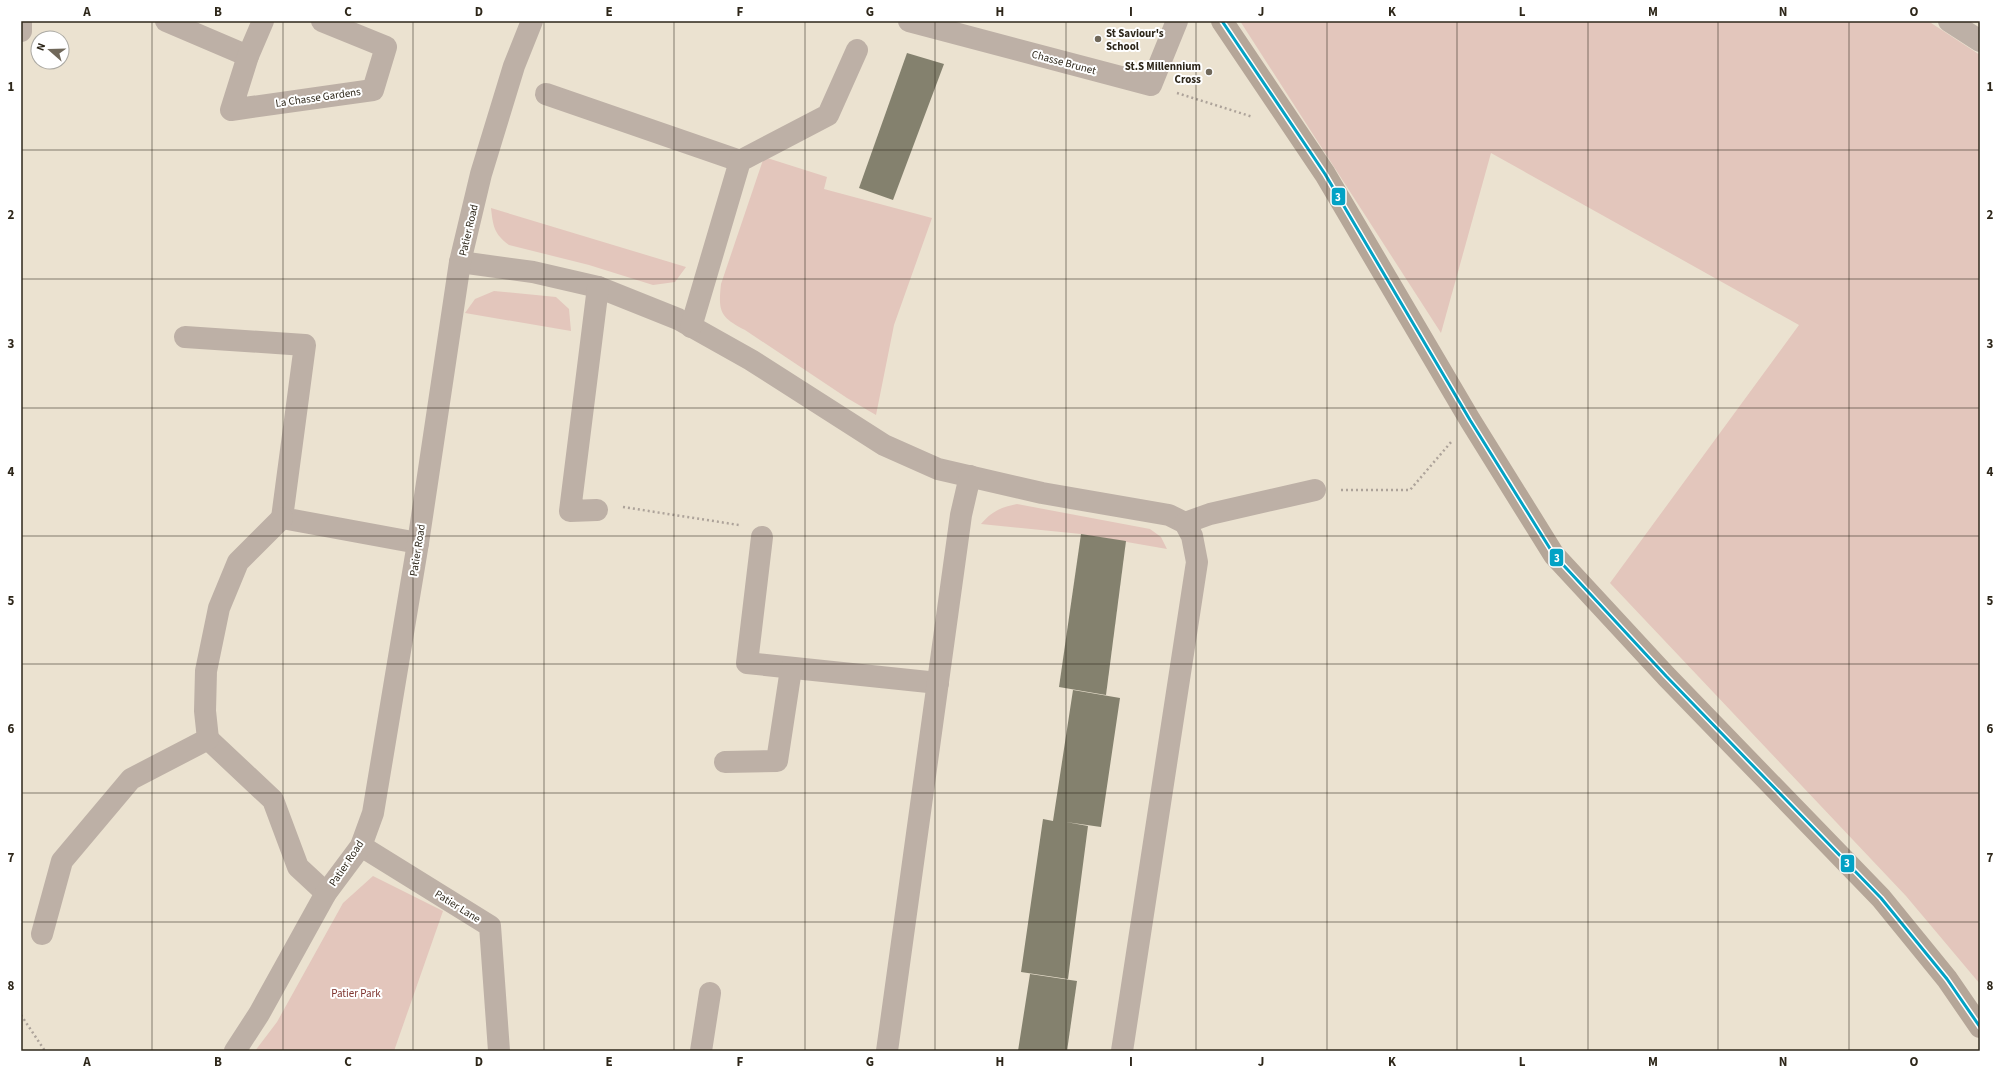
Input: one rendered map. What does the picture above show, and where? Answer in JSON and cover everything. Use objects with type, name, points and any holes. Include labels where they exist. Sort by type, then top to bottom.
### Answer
[{"type":"main road","points":[[1222,21],[1325,174],[1470,420],[1554,555],[1666,676],[1881,898],[1947,979],[1980,1027]]},
{"type":"street","points":[[166,21],[248,56]]},
{"type":"street","name":"La Chasse Gardens","points":[[263,21],[248,56],[231,110],[373,90],[386,47],[322,21]]},
{"type":"street","name":"Patier Road","points":[[236,1051],[326,894],[361,846],[372,813],[418,543],[460,262],[481,174],[514,66],[532,21]]},
{"type":"street","name":"Chasse Brunet","points":[[909,21],[1151,85]]},
{"type":"street","points":[[1151,85],[1177,21]]},
{"type":"street","points":[[1949,21],[1980,41]]},
{"type":"street","points":[[21,23],[21,31]]},
{"type":"street","points":[[691,327],[740,161],[828,115],[858,50]]},
{"type":"street","points":[[546,94],[740,161]]},
{"type":"street","points":[[460,262],[533,272],[598,287],[678,319],[751,360],[884,445],[938,469],[1042,493],[1169,515],[1185,523],[1192,536],[1197,562],[1122,1051]]},
{"type":"street","points":[[597,510],[570,511],[598,287]]},
{"type":"street","points":[[185,337],[305,344],[282,518],[238,562],[219,608],[206,671],[205,711],[208,739],[273,800],[298,866],[326,894]]},
{"type":"street","points":[[887,1051],[960,515],[970,476]]},
{"type":"street","points":[[1185,523],[1210,514],[1315,490]]},
{"type":"street","points":[[282,518],[418,543]]},
{"type":"street","points":[[762,537],[746,663],[791,669],[938,683]]},
{"type":"street","points":[[726,762],[777,760],[791,669]]},
{"type":"street","points":[[42,934],[62,860],[131,779],[208,739]]},
{"type":"street","name":"Patier Lane","points":[[361,846],[490,926],[499,1051]]},
{"type":"street","points":[[701,1051],[710,993]]},
{"type":"path","points":[[1151,85],[1261,119],[1284,112]]},
{"type":"path","points":[[1315,490],[1410,490],[1470,420]]},
{"type":"path","points":[[597,510],[614,505],[740,525],[762,537]]},
{"type":"path","points":[[21,1015],[45,1051]]},
{"type":"green space","points":[[1240,21],[1928,21],[1980,55],[1980,984],[1906,896],[1610,583],[1799,325],[1491,153],[1441,333]]},
{"type":"green space","points":[[764,157],[827,177],[824,189],[932,218],[894,325],[876,415],[847,398],[730,321],[722,313],[720,301],[721,284]]},
{"type":"green space","points":[[491,208],[686,267],[675,282],[653,285],[589,265],[509,245],[500,237],[495,229]]},
{"type":"green space","points":[[494,291],[556,297],[569,309],[571,331],[465,313],[475,299]]},
{"type":"green space","points":[[1017,504],[1150,529],[1161,537],[1167,549],[1081,534],[981,524],[997,511]]},
{"type":"green space","name":"Patier Park","points":[[373,876],[443,911],[394,1051],[255,1051],[277,1022],[343,903]]},
{"type":"building","points":[[907,53],[944,64],[893,200],[859,188]]},
{"type":"building","points":[[1081,534],[1126,541],[1106,695],[1059,687]]},
{"type":"building","points":[[1073,690],[1120,698],[1101,827],[1066,822],[1088,826],[1068,979],[1021,972],[1043,819],[1053,821]]},
{"type":"building","points":[[1030,974],[1077,981],[1067,1051],[1018,1051]]},
{"type":"transit line","name":"3","points":[[1222,21],[1325,174],[1470,420],[1554,555],[1666,676],[1881,898],[1947,979],[1980,1027]]},
{"type":"place","name":"St Saviour's School","points":[[1098,39]]},
{"type":"place","name":"St.S Millennium Cross","points":[[1209,72]]}]
